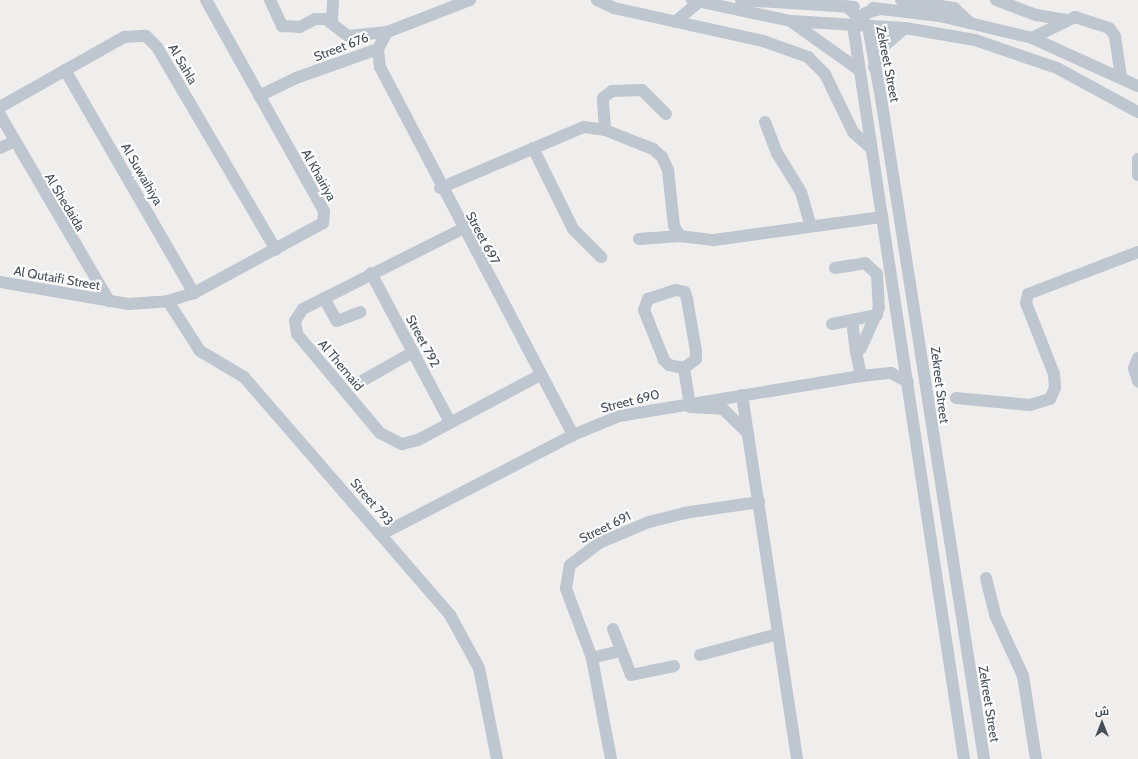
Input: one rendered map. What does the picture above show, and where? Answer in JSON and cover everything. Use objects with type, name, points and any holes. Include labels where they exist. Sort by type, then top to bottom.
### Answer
[{"type":"street","name":"Al Khairiya","points":[[109,301],[168,301],[194,292],[320,227],[325,217],[206,0]]},
{"type":"street","points":[[270,0],[282,26],[300,27],[315,19],[332,21],[348,36],[387,32],[470,0]]},
{"type":"street","points":[[332,21],[333,0]]},
{"type":"street","points":[[597,0],[675,22],[764,41],[808,57],[825,74],[853,132],[872,149]]},
{"type":"street","points":[[741,0],[880,9],[970,23],[1032,38],[1138,86]]},
{"type":"street","points":[[901,0],[954,8],[970,23]]},
{"type":"street","points":[[996,0],[1036,15],[1067,20],[1079,17],[1113,31],[1121,77]]},
{"type":"street","points":[[675,22],[695,1],[791,21],[861,22],[974,40],[1034,59],[1138,112]]},
{"type":"street","name":"Zekreet Street","points":[[846,6],[861,22],[874,68],[984,759]]},
{"type":"street","name":"Zekreet Street","points":[[861,22],[880,9]]},
{"type":"street","points":[[1032,38],[1059,28],[1067,20]]},
{"type":"street","points":[[791,21],[859,70]]},
{"type":"street","name":"Zekreet Street","points":[[861,22],[859,70],[908,382],[964,759]]},
{"type":"street","points":[[874,68],[883,47],[905,28]]},
{"type":"street","name":"Street 676","points":[[259,96],[296,78],[378,49],[387,32]]},
{"type":"street","name":"Al Sahla","points":[[0,107],[131,34],[152,41],[276,250]]},
{"type":"street","name":"Street 697","points":[[378,49],[383,76],[440,188],[573,435]]},
{"type":"street","name":"Al Suwaihiya","points":[[65,70],[194,292]]},
{"type":"street","points":[[606,130],[603,98],[612,91],[642,90],[666,114]]},
{"type":"street","name":"Al Shedaida","points":[[0,115],[13,142],[109,301]]},
{"type":"street","points":[[765,122],[776,153],[801,192],[811,226]]},
{"type":"street","points":[[440,188],[584,127],[606,130],[653,149],[662,157],[668,170],[674,226],[680,236]]},
{"type":"street","points":[[0,148],[13,142]]},
{"type":"street","points":[[533,148],[573,229],[600,257]]},
{"type":"street","points":[[1138,159],[1138,176]]},
{"type":"street","points":[[639,239],[680,236],[714,240],[882,217]]},
{"type":"street","name":"Al Themaid","points":[[462,229],[371,273],[324,298],[298,314],[297,334],[380,433],[394,442],[410,443],[540,375]]},
{"type":"street","points":[[956,398],[1030,405],[1050,399],[1055,388],[1054,374],[1026,303],[1028,294],[1138,252]]},
{"type":"street","points":[[835,268],[865,264],[874,268],[880,288],[877,315],[856,351]]},
{"type":"street","name":"Street 792","points":[[371,273],[450,422]]},
{"type":"street","name":"Al Qutaifi Street","points":[[0,282],[109,301]]},
{"type":"street","points":[[676,290],[685,292],[696,351],[696,359],[684,368],[669,365],[664,360],[644,310],[648,299],[676,290]]},
{"type":"street","points":[[324,298],[337,321],[360,312]]},
{"type":"street","name":"Street 793","points":[[168,301],[200,351],[244,377],[382,534],[450,615],[469,646],[484,690],[497,759]]},
{"type":"street","points":[[832,324],[877,315]]},
{"type":"street","points":[[852,320],[861,376]]},
{"type":"street","points":[[362,381],[413,352]]},
{"type":"street","points":[[885,373],[904,357]]},
{"type":"street","points":[[1138,358],[1134,368],[1138,381]]},
{"type":"street","points":[[684,368],[688,403],[694,410],[723,409],[748,433]]},
{"type":"street","name":"Street 690","points":[[382,534],[573,435],[619,416],[688,403],[885,373],[908,382]]},
{"type":"street","points":[[742,395],[797,759]]},
{"type":"street","name":"Street 691","points":[[611,759],[592,658],[566,589],[567,571],[574,560],[599,544],[649,522],[702,510],[758,502]]},
{"type":"street","points":[[986,578],[993,609],[1023,676],[1036,759]]},
{"type":"street","points":[[613,629],[631,675],[674,666]]},
{"type":"street","points":[[700,655],[778,634]]},
{"type":"street","points":[[592,658],[621,651]]}]
